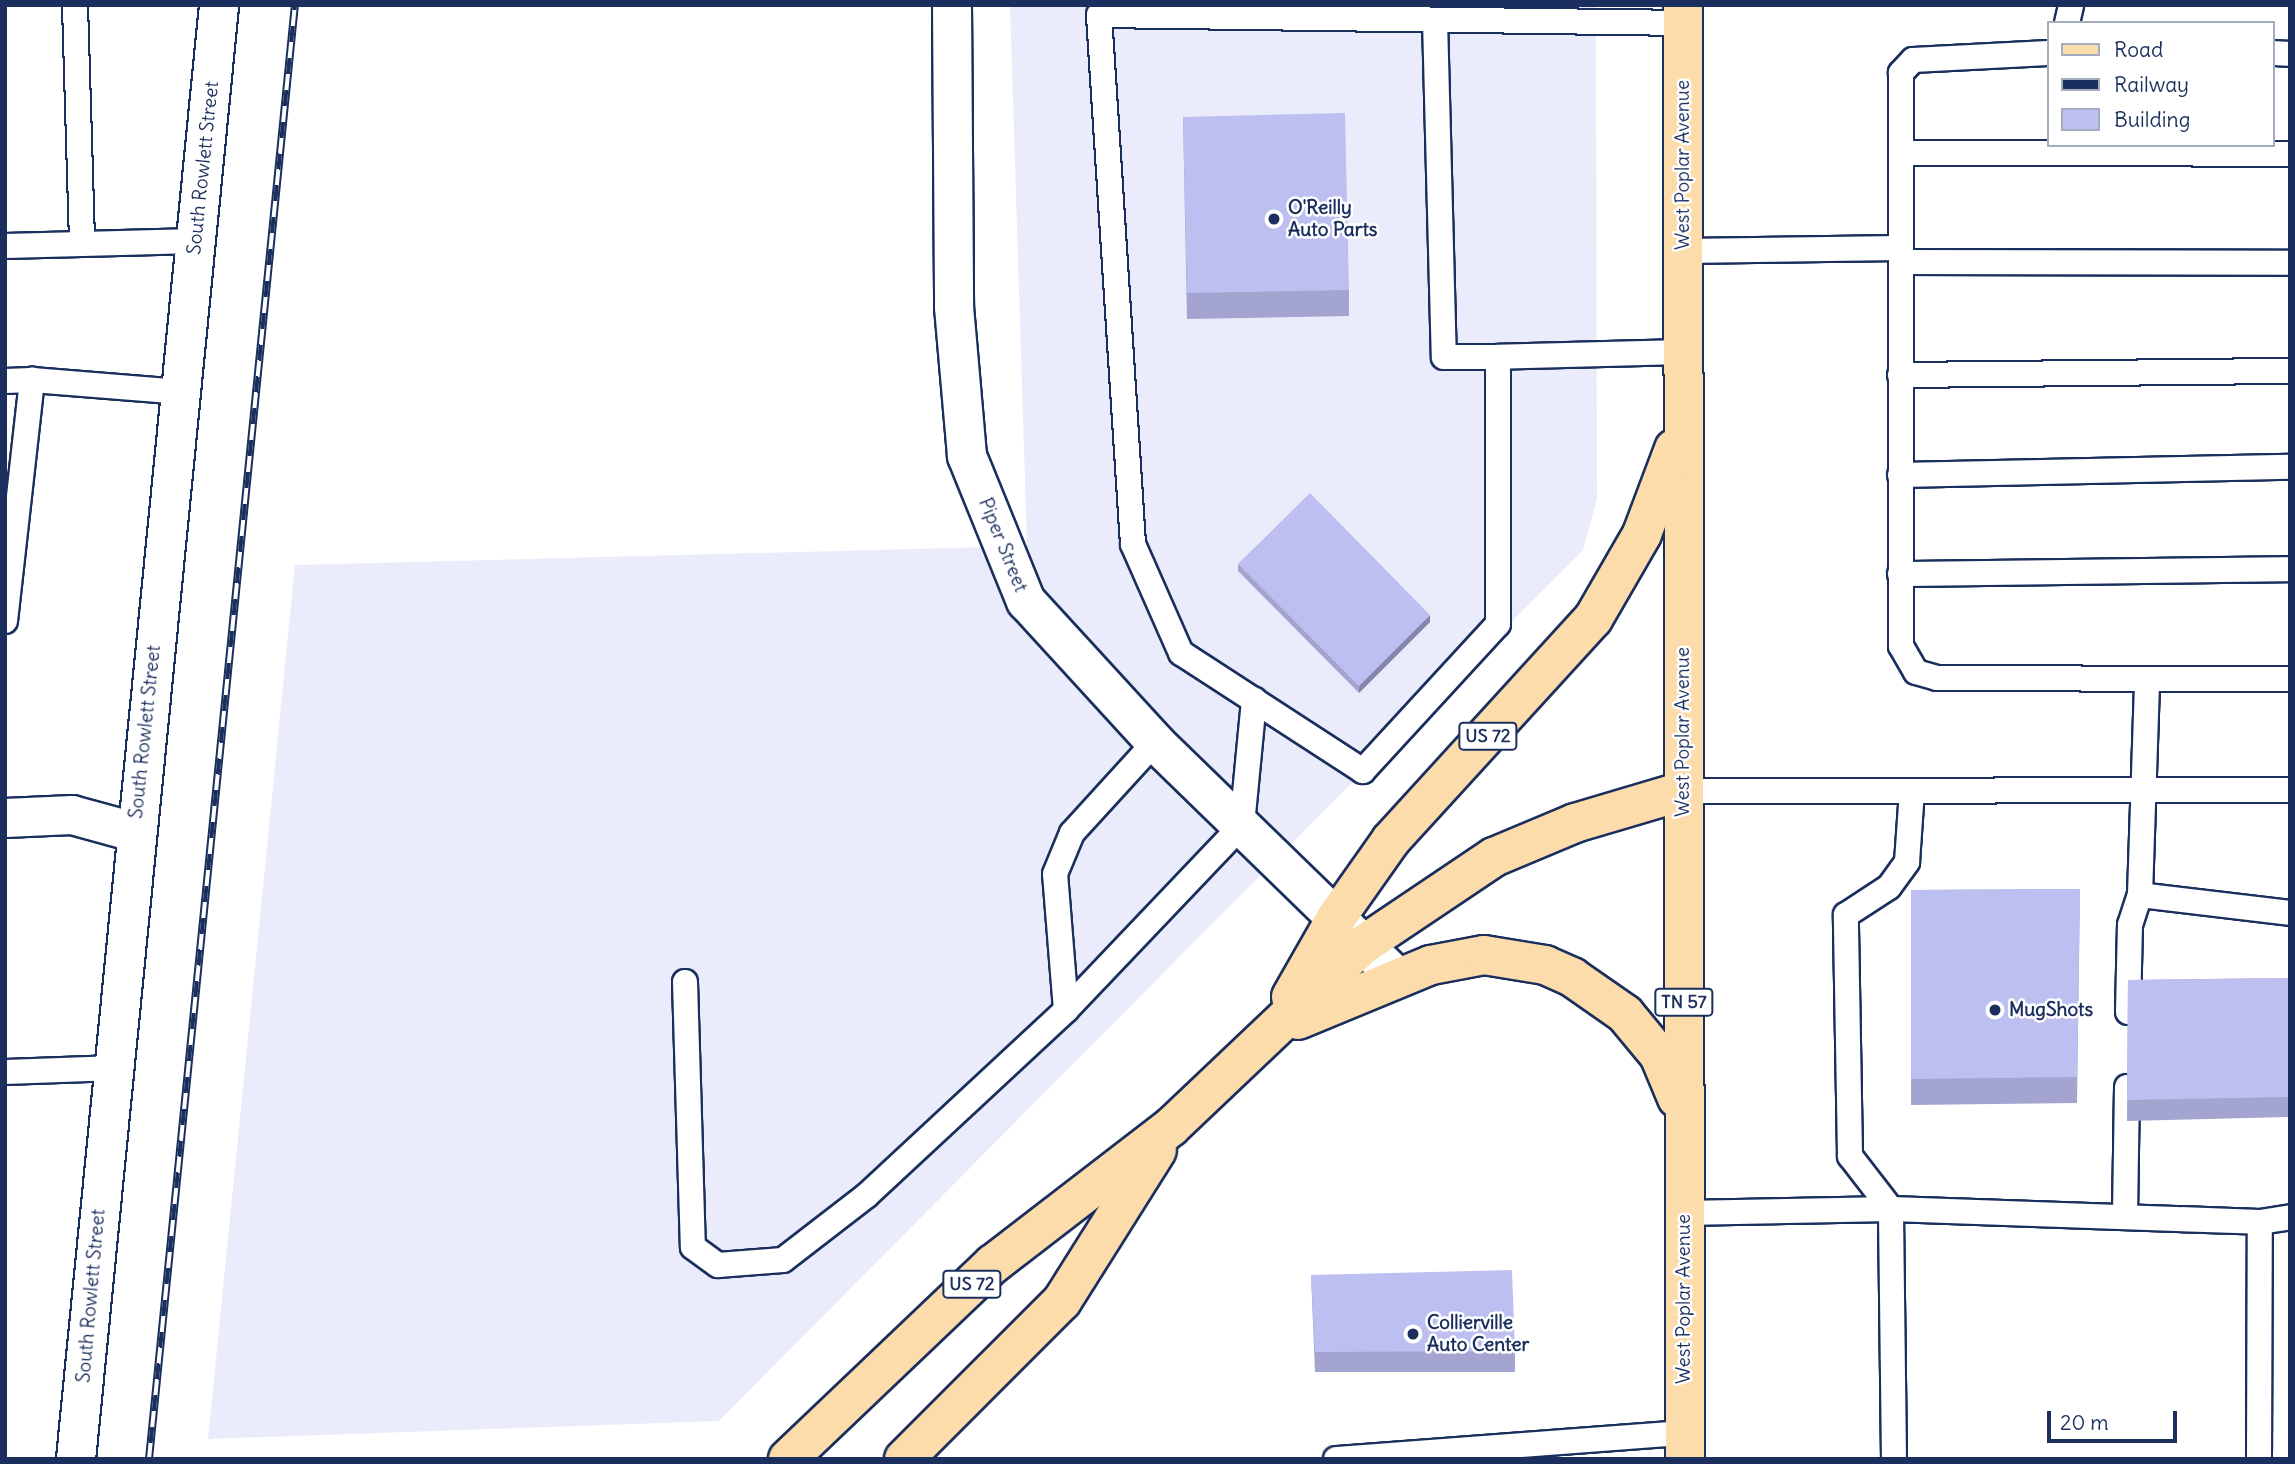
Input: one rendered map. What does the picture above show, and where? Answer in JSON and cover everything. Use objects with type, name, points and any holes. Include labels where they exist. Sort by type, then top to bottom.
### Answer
[{"type":"main road","name":"West Poplar Avenue","points":[[1683,14],[1685,1446]]},
{"type":"main road","name":"US 72","points":[[1270,1032],[1336,918],[1391,840],[1593,619],[1642,534],[1682,426]]},
{"type":"main road","name":"US 72","points":[[788,1459],[993,1264],[1171,1127],[1363,945],[1493,857],[1575,823],[1683,791]]},
{"type":"main road","points":[[1270,1032],[1397,977],[1484,955],[1545,965],[1572,978],[1625,1014],[1659,1055],[1684,1114]]},
{"type":"main road","name":"US 72","points":[[904,1459],[1062,1301],[1171,1127]]},
{"type":"street","name":"South Rowlett Street","points":[[76,1459],[134,832],[219,5]]},
{"type":"street","name":"Piper Street","points":[[952,5],[954,307],[967,456],[1026,601],[1155,742],[1397,977]]},
{"type":"street","points":[[5,818],[72,816],[134,832]]},
{"type":"lane","points":[[75,5],[82,244]]},
{"type":"lane","points":[[1498,357],[1498,624],[1363,771],[1181,653],[1133,544],[1099,10],[1435,20],[1544,13],[1683,14]]},
{"type":"lane","points":[[1435,20],[1444,357],[1683,352]]},
{"type":"lane","points":[[2046,53],[1913,60],[1901,74],[1901,646],[1916,673],[1937,678],[2290,679]]},
{"type":"lane","points":[[1901,153],[2290,153]]},
{"type":"lane","points":[[5,246],[196,241]]},
{"type":"lane","points":[[1683,251],[2290,263]]},
{"type":"lane","points":[[1900,375],[2290,371]]},
{"type":"lane","points":[[5,381],[32,380],[181,392]]},
{"type":"lane","points":[[5,621],[32,380]]},
{"type":"lane","points":[[1900,475],[2290,467]]},
{"type":"lane","points":[[1900,574],[2290,569]]},
{"type":"lane","points":[[2128,1040],[2130,925],[2140,895],[2140,787],[2147,679]]},
{"type":"lane","points":[[685,982],[693,1247],[718,1265],[783,1260],[867,1195],[1066,1010],[1242,825],[1254,700]]},
{"type":"lane","points":[[1066,1010],[1055,874],[1072,833],[1155,742]]},
{"type":"lane","points":[[1683,791],[2140,787],[2290,790]]},
{"type":"lane","points":[[1894,1459],[1891,1209],[1850,1156],[1846,915],[1889,887],[1907,862],[1912,791]]},
{"type":"lane","points":[[2140,895],[2290,913]]},
{"type":"lane","points":[[2125,1215],[2128,1067]]},
{"type":"lane","points":[[5,1072],[113,1068]]},
{"type":"lane","points":[[1684,1213],[1891,1209],[2125,1215],[2260,1222],[2290,1217]]},
{"type":"lane","points":[[2259,1459],[2260,1222]]},
{"type":"lane","points":[[1336,1459],[1685,1446]]},
{"type":"shaded area","points":[[1010,5],[1596,5],[1597,499],[1583,550],[719,1421],[208,1439],[295,565],[1027,546]]},
{"type":"building","points":[[1345,113],[1349,290],[1187,293],[1183,117]]},
{"type":"building","points":[[1310,493],[1430,615],[1359,686],[1238,564]]},
{"type":"building","name":"MugShots","points":[[2080,889],[2077,1077],[1911,1079],[1911,890]]},
{"type":"building","points":[[2288,978],[2288,1097],[2127,1100],[2128,980]]},
{"type":"building","name":"Collierville Auto Center","points":[[1512,1270],[1515,1351],[1315,1352],[1311,1275]]},
{"type":"railway","points":[[149,1459],[295,5]]},
{"type":"place","name":"O'Reilly Auto Parts","points":[[1274,219]]},
{"type":"place","name":"MugShots","points":[[1995,1010]]},
{"type":"place","name":"Collierville Auto Center","points":[[1413,1334]]}]
